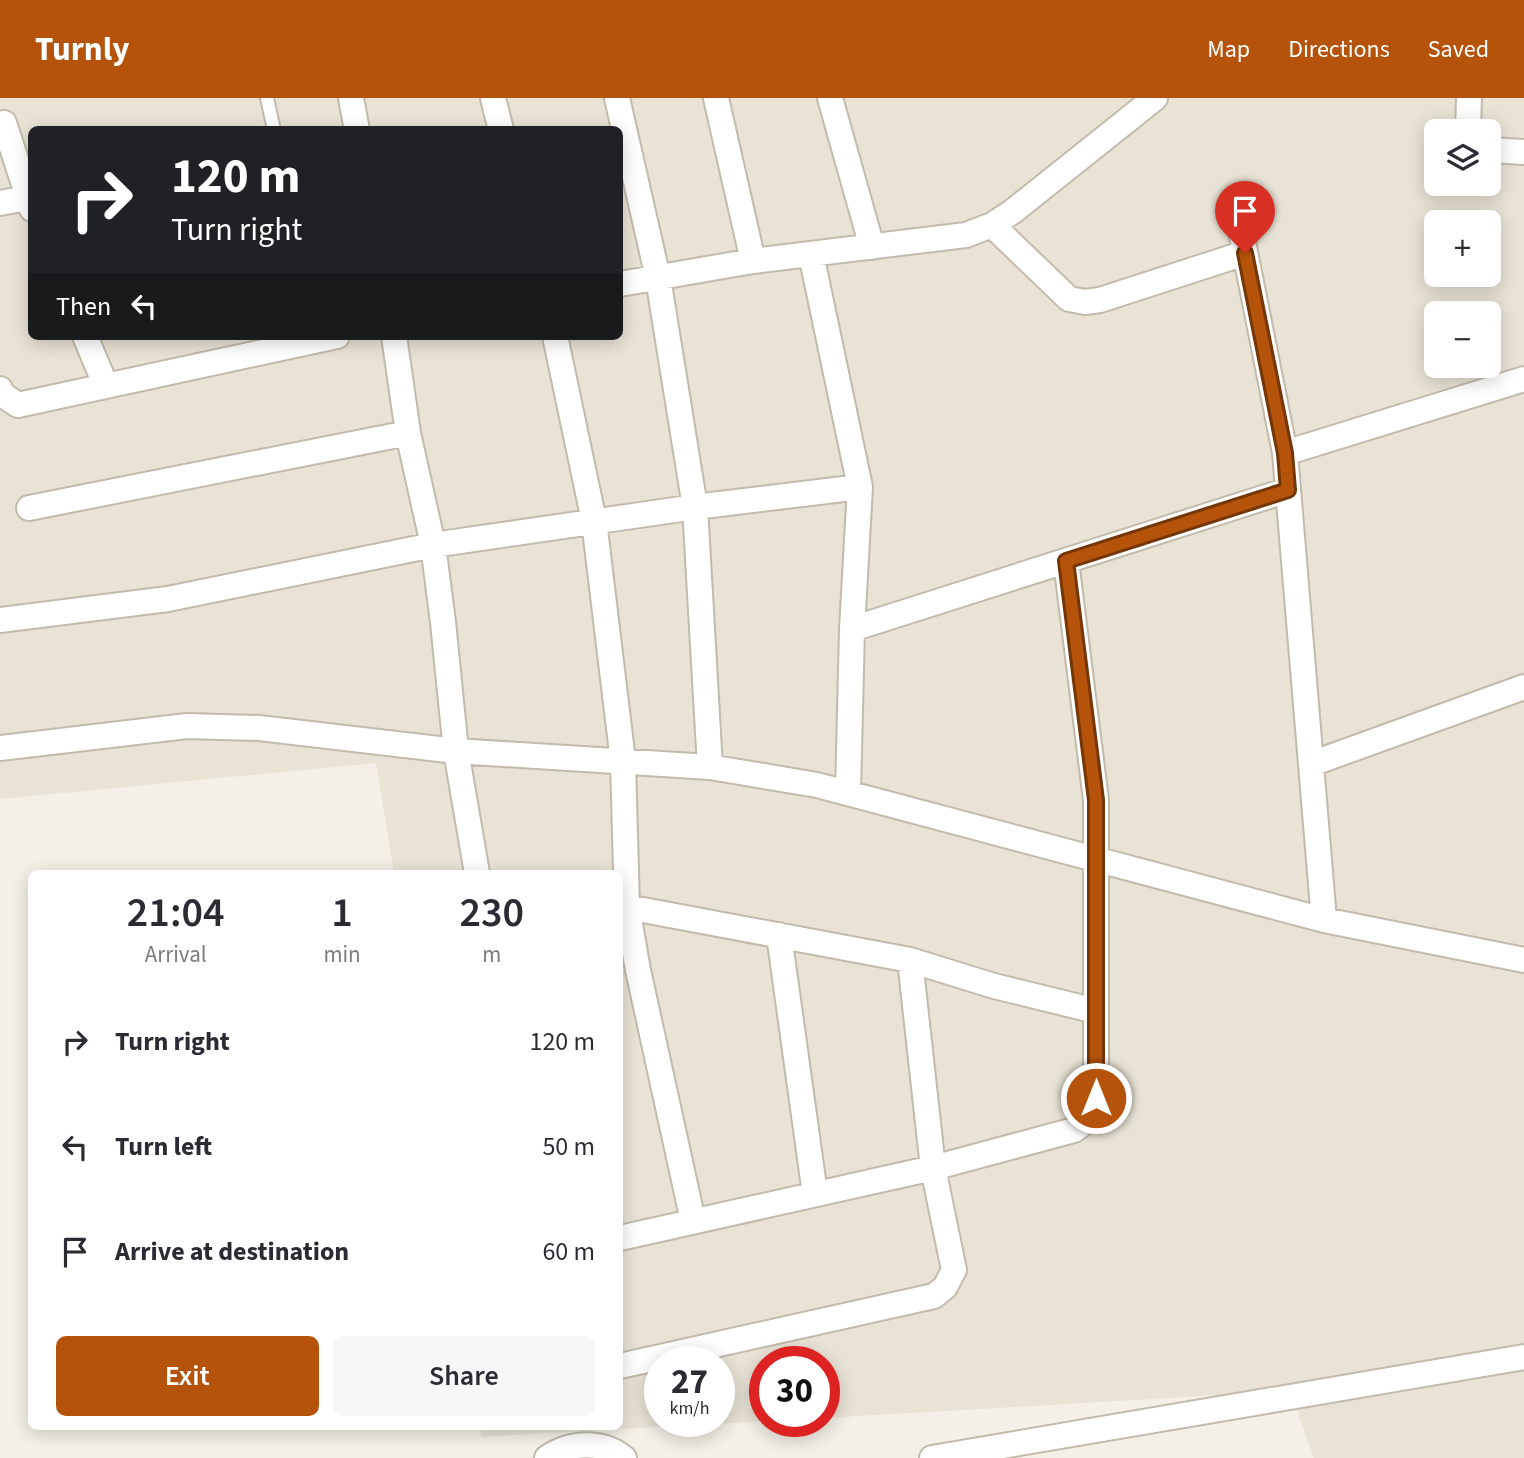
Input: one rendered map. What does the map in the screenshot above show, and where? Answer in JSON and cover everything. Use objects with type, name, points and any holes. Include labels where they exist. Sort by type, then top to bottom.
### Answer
[{"type":"street","points":[[351,98],[356,126]]},
{"type":"street","points":[[493,98],[500,126]]},
{"type":"street","points":[[617,98],[658,278],[695,507],[710,767]]},
{"type":"street","points":[[716,98],[753,261]]},
{"type":"street","points":[[830,98],[872,247]]},
{"type":"street","points":[[623,284],[753,261],[966,235],[992,225],[1012,212],[1155,98]]},
{"type":"street","points":[[1468,119],[1469,98]]},
{"type":"street","points":[[4,123],[28,200]]},
{"type":"street","points":[[1501,151],[1524,152]]},
{"type":"street","points":[[0,203],[28,203]]},
{"type":"street","points":[[1236,207],[1285,453],[1324,920]]},
{"type":"street","points":[[992,225],[1069,299],[1085,302],[1100,300],[1245,253]]},
{"type":"street","points":[[811,254],[860,487],[852,629],[848,793]]},
{"type":"street","points":[[87,340],[106,386]]},
{"type":"street","points":[[0,389],[3,395],[18,405],[319,340]]},
{"type":"street","points":[[395,340],[408,433],[433,545],[456,751],[476,870]]},
{"type":"street","points":[[556,340],[594,521],[623,761],[627,907],[641,983],[694,1221]]},
{"type":"street","points":[[1285,453],[1524,379]]},
{"type":"street","points":[[29,508],[408,433]]},
{"type":"street","points":[[0,620],[168,599],[433,545],[695,507],[860,487]]},
{"type":"street","points":[[852,629],[1288,490]]},
{"type":"street","points":[[623,1237],[933,1168],[1074,1130],[1088,1119],[1096,1098],[1096,800],[1066,561]]},
{"type":"street","points":[[1311,764],[1524,687]]},
{"type":"street","points":[[0,748],[187,726],[259,728],[456,751],[710,767],[817,785],[1324,920],[1524,960]]},
{"type":"street","points":[[627,907],[910,960],[994,986],[1096,1011]]},
{"type":"street","points":[[779,935],[815,1194]]},
{"type":"street","points":[[623,1365],[934,1296],[945,1287],[954,1270],[933,1168],[910,960]]},
{"type":"street","points":[[932,1458],[1524,1357]]},
{"type":"street","points":[[547,1458],[575,1436],[618,1453],[624,1458]]},
{"type":"lane","points":[[267,98],[273,126]]},
{"type":"shaded area","points":[[0,98],[1524,98],[1524,1458],[1314,1458],[1290,1391],[840,1417],[840,1346],[749,1346],[749,1422],[735,1423],[735,1346],[644,1346],[644,1428],[623,1429],[623,870],[394,870],[376,763],[0,799]]},
{"type":"shaded area","points":[[480,1430],[605,1430],[481,1437]]},
{"type":"route","points":[[1096,1098],[1096,800],[1066,561],[1288,490],[1285,453],[1245,253]]}]
